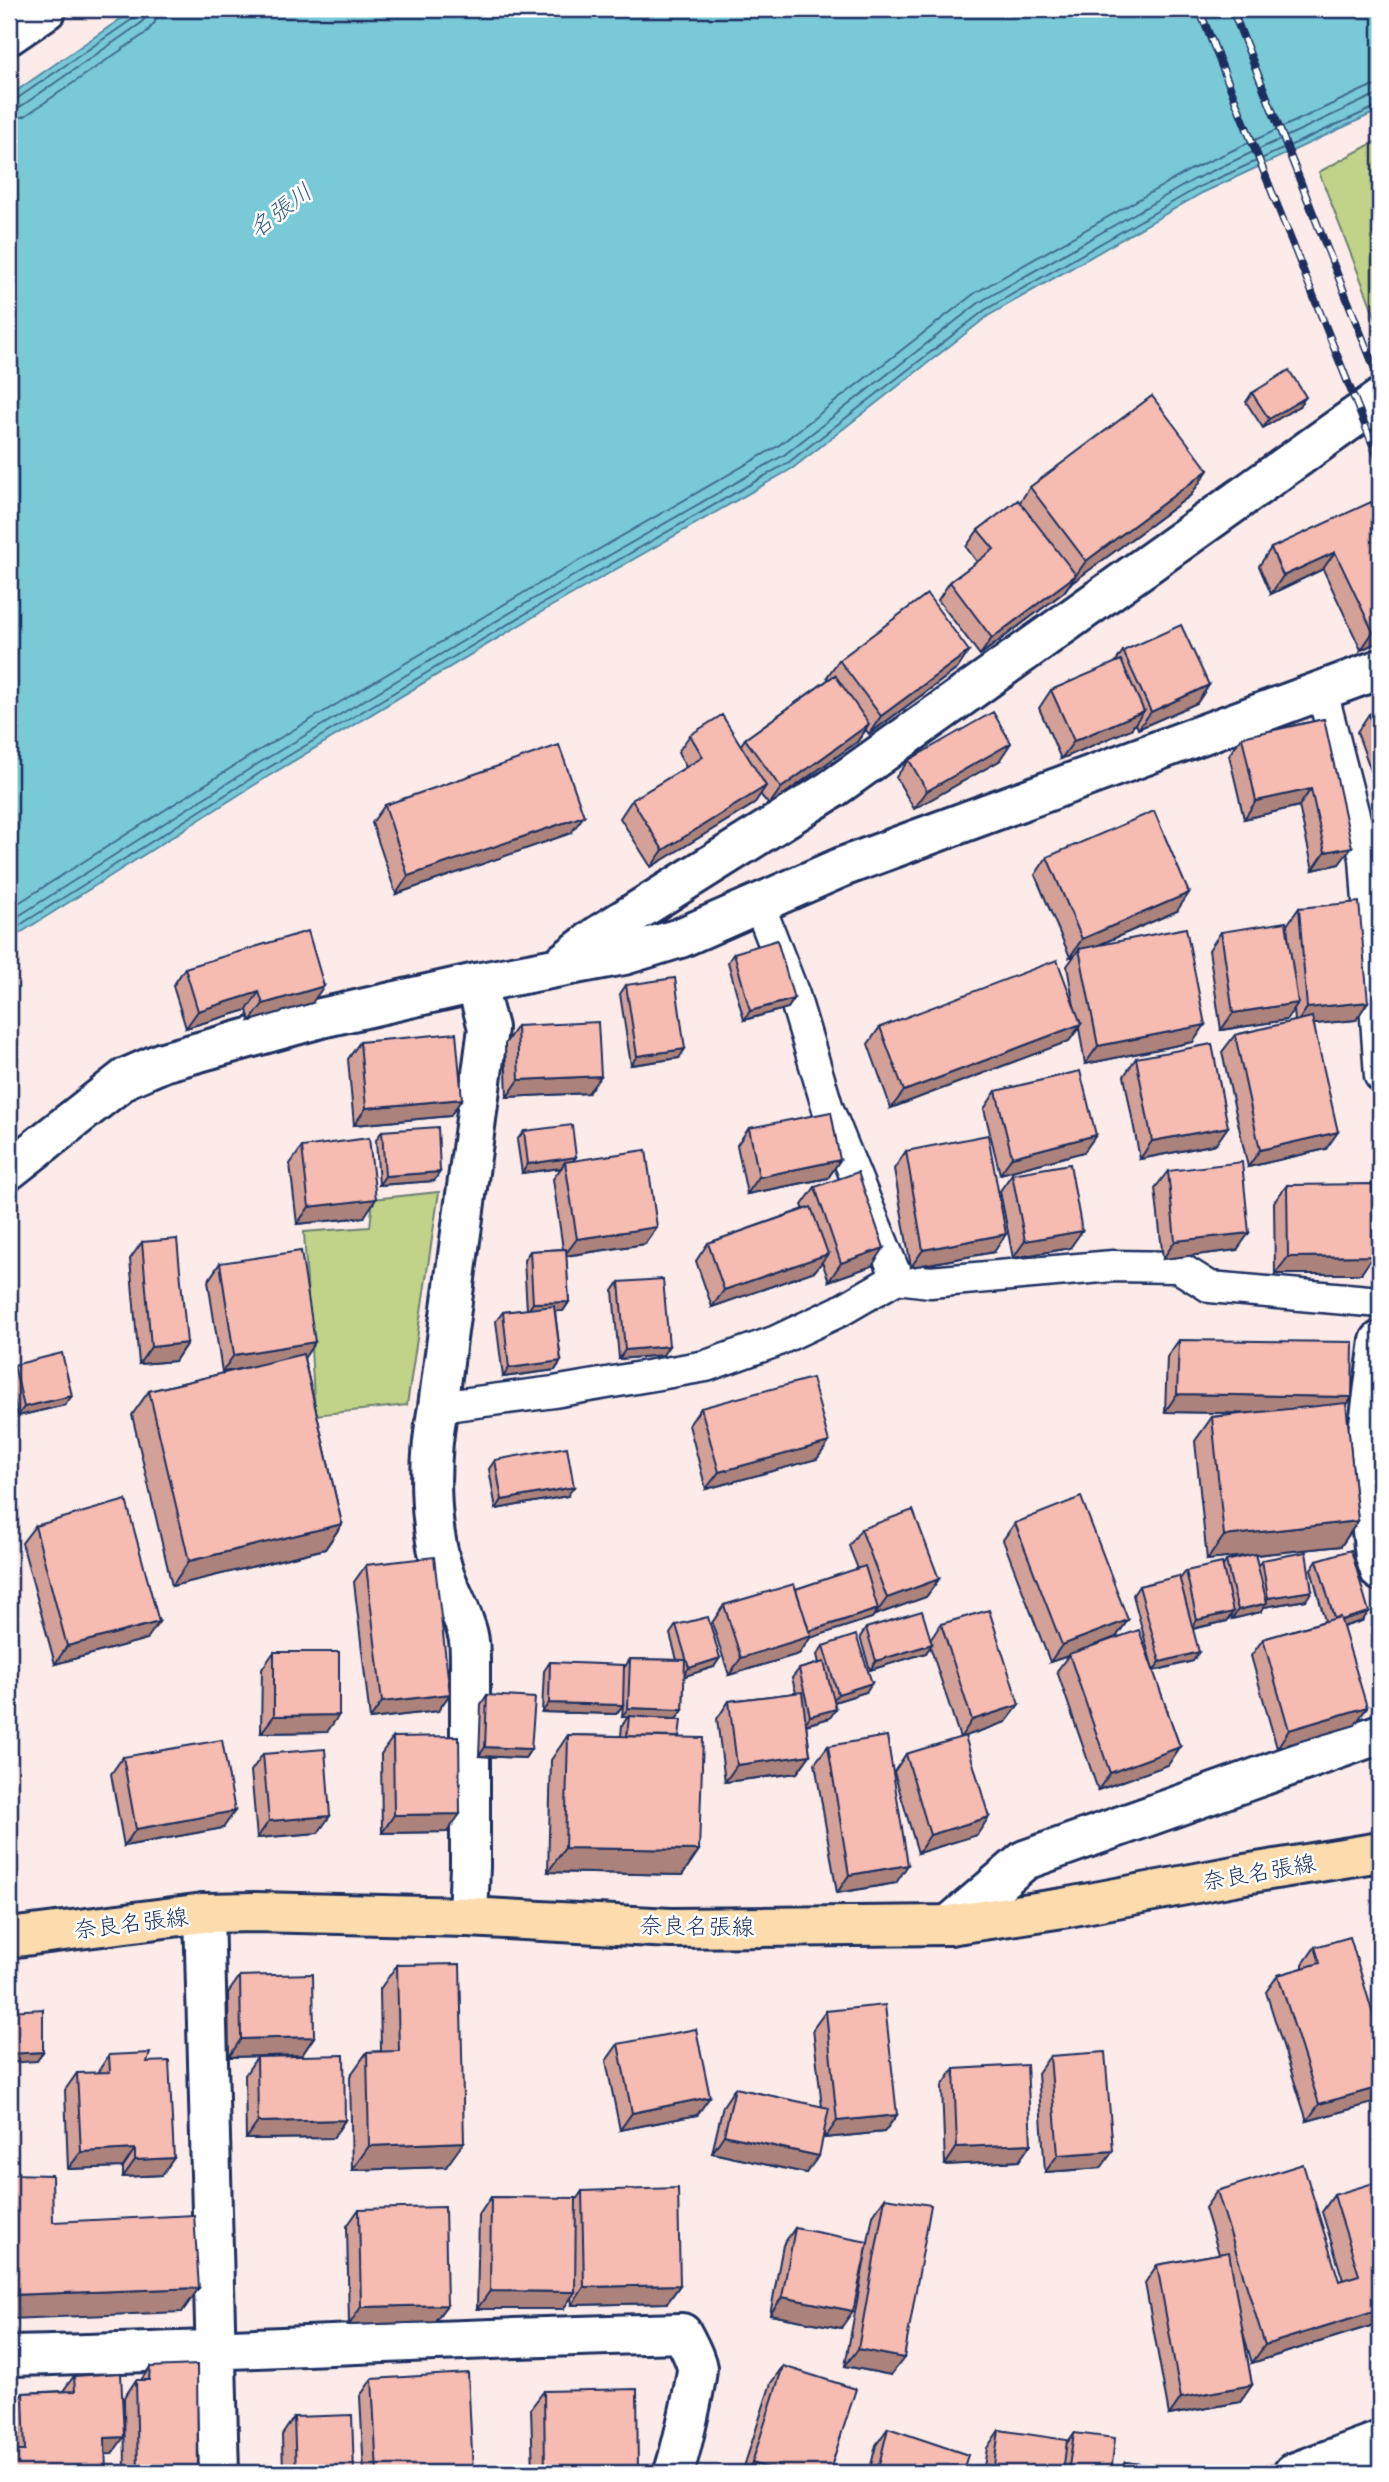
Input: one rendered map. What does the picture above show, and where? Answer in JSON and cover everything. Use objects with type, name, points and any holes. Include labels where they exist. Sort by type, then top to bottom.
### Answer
[{"type":"main road","name":"奈良名張線","points":[[9,1938],[204,1913],[255,1912],[468,1917],[671,1928],[949,1925],[1063,1908],[1380,1852]]},
{"type":"street","points":[[9,35],[47,9]]},
{"type":"street","points":[[556,968],[599,935],[832,789],[1380,399]]},
{"type":"street","points":[[9,1170],[126,1078],[163,1062],[321,1018],[476,983],[624,955],[680,937],[842,867],[1380,669]]},
{"type":"street","points":[[468,1917],[468,1635],[443,1571],[431,1492],[432,1439],[488,1028],[476,983]]},
{"type":"street","points":[[1380,1340],[1364,1462],[1375,1556],[1380,1571]]},
{"type":"street","points":[[949,1925],[1025,1860],[1380,1734]]},
{"type":"street","points":[[204,1913],[219,2473]]},
{"type":"street","points":[[9,2356],[217,2351],[489,2337],[682,2333],[698,2369],[680,2445],[679,2471]]},
{"type":"street","points":[[1293,2473],[1380,2441]]},
{"type":"lane","points":[[1322,691],[1365,858],[1380,1076]]},
{"type":"lane","points":[[758,902],[794,995],[828,1109],[897,1278]]},
{"type":"lane","points":[[438,1407],[554,1392],[706,1366],[774,1342],[840,1311],[897,1278],[930,1282],[1113,1266],[1178,1267],[1210,1287],[1380,1302]]},
{"type":"green space","points":[[1380,139],[1380,329],[1319,172]]},
{"type":"green space","points":[[439,1192],[407,1405],[315,1415],[304,1232],[370,1227],[373,1199]]},
{"type":"water","name":"名張川","points":[[135,9],[1380,9],[1380,110],[1202,193],[988,316],[793,468],[543,611],[267,777],[9,940],[9,96]]},
{"type":"building","points":[[1289,370],[1306,397],[1269,419],[1252,393]]},
{"type":"building","points":[[1152,396],[1208,470],[1086,561],[1030,487]]},
{"type":"building","points":[[1018,500],[1076,575],[992,638],[950,582],[994,549],[978,530]]},
{"type":"building","points":[[1371,502],[1380,521],[1380,629],[1373,632],[1335,552],[1283,576],[1271,548]]},
{"type":"building","points":[[927,594],[969,651],[881,716],[839,660]]},
{"type":"building","points":[[1181,625],[1209,685],[1151,712],[1123,651]]},
{"type":"building","points":[[1121,660],[1144,711],[1074,741],[1051,690]]},
{"type":"building","points":[[835,675],[869,724],[781,788],[745,739]]},
{"type":"building","points":[[1380,710],[1380,745],[1369,714]]},
{"type":"building","points":[[993,712],[1011,743],[927,791],[909,760]]},
{"type":"building","points":[[722,715],[766,786],[663,850],[632,800],[703,757],[690,735]]},
{"type":"building","points":[[1324,719],[1352,847],[1325,852],[1311,789],[1256,801],[1242,737]]},
{"type":"building","points":[[559,745],[584,816],[408,876],[385,805]]},
{"type":"building","points":[[1154,811],[1189,893],[1082,939],[1047,857]]},
{"type":"building","points":[[1359,902],[1368,1002],[1307,1008],[1299,908]]},
{"type":"building","points":[[1286,922],[1298,1003],[1233,1013],[1221,932]]},
{"type":"building","points":[[1186,928],[1205,1025],[1098,1046],[1079,949]]},
{"type":"building","points":[[308,931],[324,986],[263,1004],[259,992],[198,1011],[185,968]]},
{"type":"building","points":[[777,940],[794,999],[750,1011],[734,953]]},
{"type":"building","points":[[1057,960],[1081,1024],[904,1091],[880,1027]]},
{"type":"building","points":[[675,978],[685,1049],[637,1056],[626,985]]},
{"type":"building","points":[[1312,1017],[1338,1132],[1260,1150],[1235,1035]]},
{"type":"building","points":[[598,1022],[601,1076],[519,1080],[517,1026]]},
{"type":"building","points":[[456,1033],[462,1099],[366,1108],[360,1042]]},
{"type":"building","points":[[1212,1044],[1228,1127],[1152,1141],[1136,1058]]},
{"type":"building","points":[[1080,1071],[1096,1135],[1012,1157],[996,1091]]},
{"type":"building","points":[[831,1112],[840,1160],[759,1177],[749,1128]]},
{"type":"building","points":[[572,1125],[576,1157],[528,1164],[524,1131]]},
{"type":"building","points":[[438,1127],[440,1172],[385,1176],[382,1131]]},
{"type":"building","points":[[988,1135],[1006,1234],[923,1250],[906,1151]]},
{"type":"building","points":[[369,1138],[376,1199],[309,1207],[302,1147]]},
{"type":"building","points":[[646,1150],[657,1227],[577,1239],[565,1162]]},
{"type":"building","points":[[1242,1162],[1249,1233],[1175,1241],[1168,1171]]},
{"type":"building","points":[[1070,1164],[1082,1231],[1025,1241],[1012,1174]]},
{"type":"building","points":[[858,1172],[884,1248],[841,1263],[815,1187]]},
{"type":"building","points":[[1372,1184],[1373,1256],[1288,1257],[1287,1185]]},
{"type":"building","points":[[811,1207],[828,1254],[724,1290],[708,1243]]},
{"type":"building","points":[[177,1239],[187,1343],[151,1347],[142,1242]]},
{"type":"building","points":[[566,1249],[569,1302],[533,1303],[530,1251]]},
{"type":"building","points":[[301,1251],[315,1342],[234,1355],[220,1263]]},
{"type":"building","points":[[663,1279],[669,1346],[625,1350],[619,1282]]},
{"type":"building","points":[[554,1306],[561,1361],[509,1368],[503,1312]]},
{"type":"building","points":[[1179,1340],[1353,1342],[1352,1397],[1177,1394]]},
{"type":"building","points":[[62,1353],[72,1396],[24,1407],[14,1365]]},
{"type":"building","points":[[303,1354],[342,1524],[189,1561],[149,1391]]},
{"type":"building","points":[[812,1378],[829,1442],[719,1472],[701,1408]]},
{"type":"building","points":[[1346,1403],[1358,1521],[1224,1536],[1212,1417]]},
{"type":"building","points":[[567,1447],[574,1487],[502,1500],[495,1460]]},
{"type":"building","points":[[1081,1497],[1128,1620],[1062,1645],[1015,1523]]},
{"type":"building","points":[[126,1500],[159,1622],[67,1646],[35,1526]]},
{"type":"building","points":[[913,1510],[939,1579],[887,1598],[861,1529]]},
{"type":"building","points":[[1351,1550],[1369,1612],[1341,1620],[1340,1617],[1334,1618],[1317,1560]]},
{"type":"building","points":[[1306,1552],[1312,1591],[1268,1598],[1262,1560]]},
{"type":"building","points":[[1255,1554],[1267,1603],[1238,1610],[1226,1561]]},
{"type":"building","points":[[434,1557],[450,1694],[382,1702],[366,1565]]},
{"type":"building","points":[[1222,1563],[1233,1612],[1197,1620],[1186,1571]]},
{"type":"building","points":[[865,1566],[878,1609],[809,1631],[796,1589]]},
{"type":"building","points":[[1179,1576],[1199,1652],[1160,1662],[1139,1586]]},
{"type":"building","points":[[794,1584],[811,1636],[741,1658],[724,1605]]},
{"type":"building","points":[[989,1610],[1019,1705],[972,1720],[941,1624]]},
{"type":"building","points":[[922,1611],[932,1644],[876,1661],[866,1628]]},
{"type":"building","points":[[708,1617],[720,1658],[689,1668],[676,1625]]},
{"type":"building","points":[[1340,1617],[1367,1707],[1289,1730],[1263,1639]]},
{"type":"building","points":[[1139,1630],[1180,1747],[1110,1773],[1069,1654]]},
{"type":"building","points":[[856,1635],[872,1683],[838,1694],[823,1646]]},
{"type":"building","points":[[274,1652],[339,1652],[339,1715],[274,1716]]},
{"type":"building","points":[[630,1659],[685,1660],[683,1710],[628,1708]]},
{"type":"building","points":[[550,1662],[624,1665],[623,1705],[549,1703]]},
{"type":"building","points":[[824,1662],[836,1709],[810,1716],[799,1669]]},
{"type":"building","points":[[802,1692],[810,1755],[737,1765],[729,1701]]},
{"type":"building","points":[[487,1695],[535,1698],[531,1749],[485,1747]]},
{"type":"building","points":[[629,1716],[681,1720],[679,1737],[627,1736]]},
{"type":"building","points":[[568,1735],[703,1738],[699,1850],[565,1848]]},
{"type":"building","points":[[459,1736],[460,1814],[394,1815],[393,1737]]},
{"type":"building","points":[[887,1736],[908,1865],[849,1875],[828,1746]]},
{"type":"building","points":[[965,1736],[989,1817],[930,1835],[906,1754]]},
{"type":"building","points":[[222,1740],[235,1811],[136,1829],[123,1757]]},
{"type":"building","points":[[325,1749],[330,1816],[269,1821],[263,1754]]},
{"type":"building","points":[[1350,1937],[1380,2038],[1380,2087],[1319,2104],[1278,1975],[1320,1963],[1315,1947]]},
{"type":"building","points":[[460,1964],[464,2142],[369,2146],[367,2052],[399,2051],[397,1965]]},
{"type":"building","points":[[313,1974],[314,2037],[241,2039],[240,1976]]},
{"type":"building","points":[[885,2005],[897,2115],[837,2121],[826,2011]]},
{"type":"building","points":[[43,2009],[43,2052],[9,2054],[9,2011]]},
{"type":"building","points":[[696,2029],[710,2097],[632,2113],[618,2044]]},
{"type":"building","points":[[1105,2052],[1113,2151],[1058,2155],[1050,2056]]},
{"type":"building","points":[[150,2053],[147,2062],[169,2061],[174,2158],[135,2160],[135,2149],[81,2152],[77,2073],[110,2072],[109,2055]]},
{"type":"building","points":[[344,2055],[345,2120],[258,2122],[257,2057]]},
{"type":"building","points":[[1027,2065],[1031,2144],[957,2147],[954,2069]]},
{"type":"building","points":[[735,2088],[829,2108],[819,2156],[724,2135]]},
{"type":"building","points":[[1303,2164],[1339,2281],[1359,2275],[1334,2195],[1380,2181],[1380,2309],[1265,2345],[1217,2191]]},
{"type":"building","points":[[9,2174],[52,2175],[53,2222],[194,2215],[199,2288],[9,2295]]},
{"type":"building","points":[[678,2188],[680,2285],[584,2287],[582,2191]]},
{"type":"building","points":[[491,2197],[576,2198],[575,2292],[490,2291]]},
{"type":"building","points":[[885,2198],[931,2205],[904,2358],[858,2349]]},
{"type":"building","points":[[445,2207],[447,2305],[361,2307],[359,2209]]},
{"type":"building","points":[[795,2228],[868,2242],[853,2311],[782,2297]]},
{"type":"building","points":[[1229,2252],[1252,2385],[1181,2398],[1157,2265]]},
{"type":"building","points":[[197,2365],[198,2473],[138,2473],[136,2380],[149,2380],[150,2367]]},
{"type":"building","points":[[783,2366],[856,2389],[829,2473],[784,2473],[752,2463]]},
{"type":"building","points":[[121,2373],[124,2437],[105,2438],[106,2473],[9,2473],[9,2451],[25,2451],[23,2393],[75,2391],[74,2376]]},
{"type":"building","points":[[468,2373],[473,2473],[377,2473],[372,2379]]},
{"type":"building","points":[[637,2389],[638,2473],[545,2473],[544,2391]]},
{"type":"building","points":[[352,2415],[354,2473],[296,2473],[294,2417]]},
{"type":"building","points":[[888,2428],[968,2455],[962,2473],[877,2473]]},
{"type":"building","points":[[999,2430],[1067,2440],[1063,2473],[993,2473]]},
{"type":"building","points":[[1074,2433],[1115,2438],[1111,2473],[1068,2473]]},
{"type":"building","points":[[1125,2462],[1209,2473],[1124,2473]]},
{"type":"railway","points":[[1199,9],[1380,463]]},
{"type":"railway","points":[[1232,9],[1380,382]]}]
